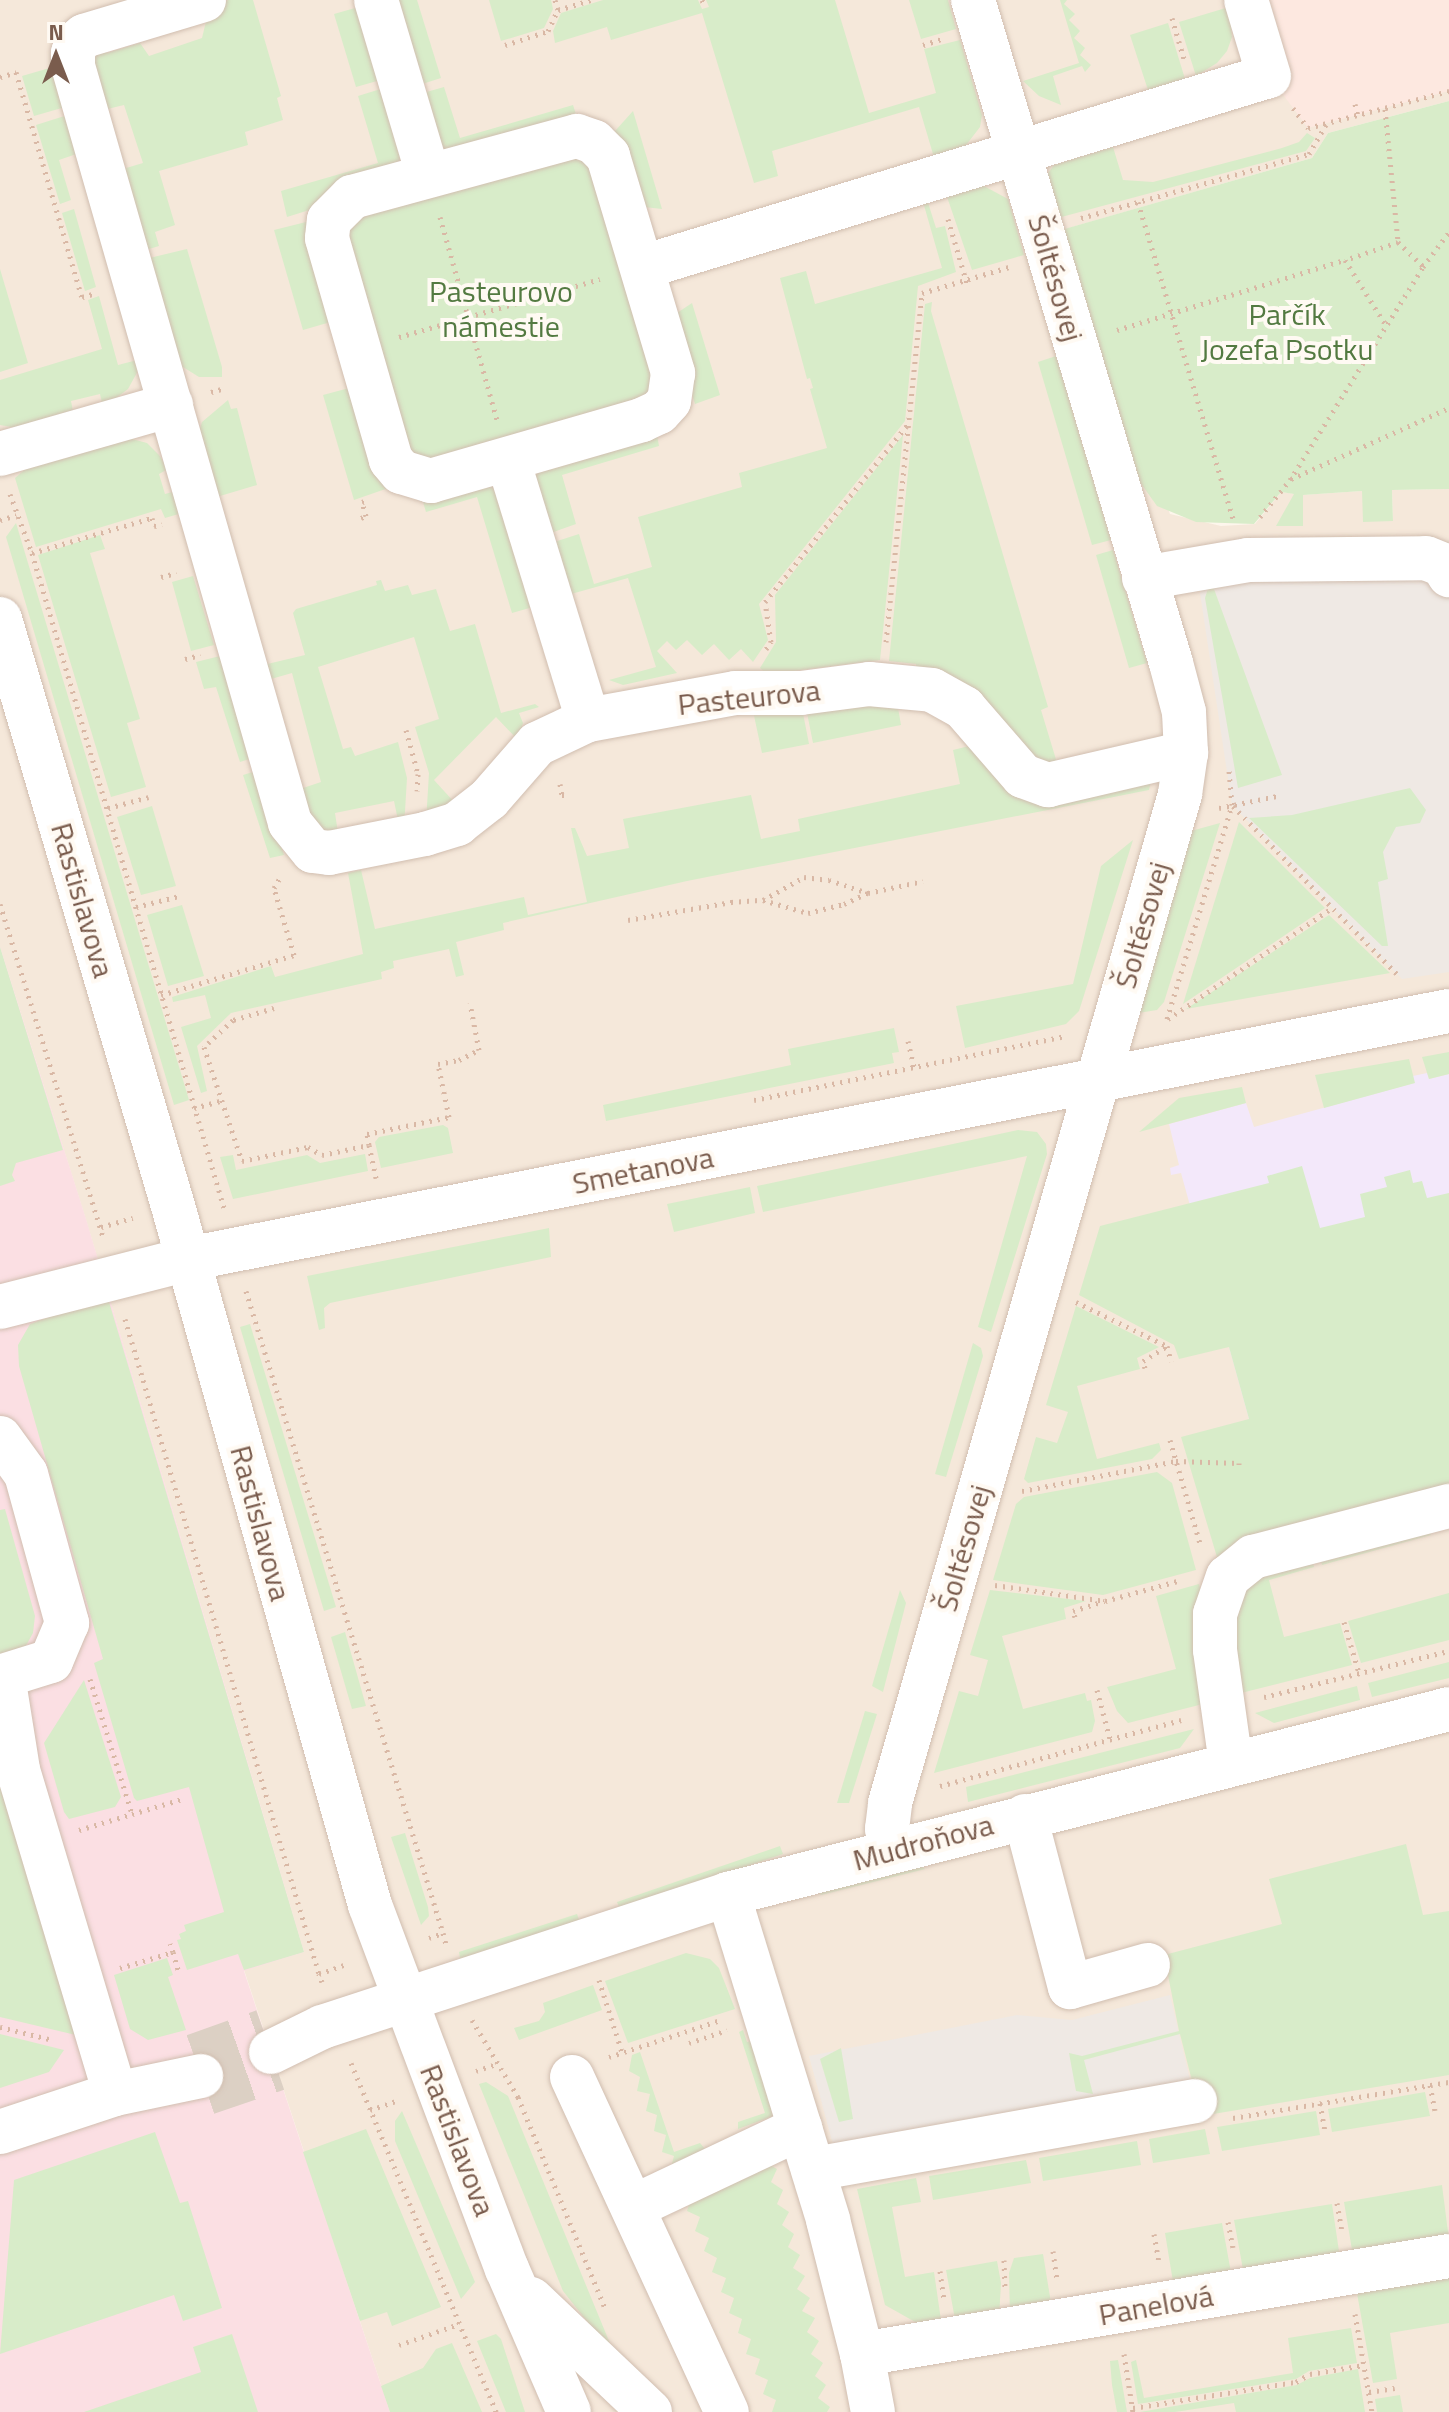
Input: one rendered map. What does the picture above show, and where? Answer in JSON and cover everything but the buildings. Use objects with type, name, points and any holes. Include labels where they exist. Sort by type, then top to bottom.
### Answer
[{"type":"street","points":[[204,0],[93,33],[77,42],[73,53],[84,106],[290,823],[313,851]]},
{"type":"street","points":[[376,0],[428,174]]},
{"type":"street","name":"Šoltésovej","points":[[892,1850],[887,1829],[890,1803],[1173,817],[1186,753],[1184,712],[1074,344],[1020,150],[973,0]]},
{"type":"street","points":[[643,267],[1269,76],[1246,0]]},
{"type":"street","points":[[577,136],[594,142],[608,156],[673,373],[669,401],[659,412],[642,420],[431,481],[401,472],[391,460],[327,238],[329,220],[352,197],[428,174],[559,138],[577,136]]},
{"type":"street","points":[[4,472],[171,405]]},
{"type":"street","points":[[508,460],[588,720]]},
{"type":"street","points":[[1144,578],[1248,560],[1426,558],[1443,565],[1449,575]]},
{"type":"street","name":"Rastislavova","points":[[0,619],[188,1259],[370,1905],[507,2269],[569,2412]]},
{"type":"street","name":"Pasteurova","points":[[313,851],[329,853],[457,824],[489,799],[537,744],[588,720],[735,693],[801,693],[882,684],[932,690],[964,708],[1023,776],[1034,783],[1048,785],[1186,753]]},
{"type":"street","name":"Smetanova","points":[[0,1307],[188,1259],[1440,1012]]},
{"type":"street","points":[[0,1438],[26,1474],[67,1623],[51,1661],[1,1677],[18,1770],[115,2094]]},
{"type":"street","points":[[1231,1764],[1215,1650],[1217,1581],[1253,1557],[1449,1506]]},
{"type":"street","name":"Mudroňova","points":[[270,2051],[322,2027],[728,1894],[1449,1709]]},
{"type":"street","points":[[1025,1816],[1070,1987],[1148,1965]]},
{"type":"street","points":[[728,1894],[814,2169],[862,2354],[873,2412]]},
{"type":"street","points":[[583,2070],[633,2207],[727,2412]]},
{"type":"street","points":[[0,2132],[115,2094],[201,2075],[138,2113],[71,2109]]},
{"type":"street","points":[[814,2169],[1195,2101]]},
{"type":"street","points":[[633,2207],[800,2128]]},
{"type":"street","name":"Panelová","points":[[862,2354],[1449,2256]]},
{"type":"street","points":[[507,2269],[554,2324],[650,2412]]},
{"type":"path","points":[[505,45],[548,31],[558,10],[555,0]]},
{"type":"path","points":[[558,10],[591,0]]},
{"type":"path","points":[[0,77],[16,72],[82,297]]},
{"type":"path","points":[[1269,76],[1308,128],[1449,91]]},
{"type":"path","points":[[1355,104],[1358,116]]},
{"type":"path","points":[[1385,109],[1398,242],[1423,267]]},
{"type":"path","points":[[882,684],[922,293],[966,280],[1045,242],[1309,154],[1326,125]]},
{"type":"path","points":[[428,174],[508,460]]},
{"type":"path","points":[[935,176],[968,287]]},
{"type":"path","points":[[1254,524],[1290,480],[1423,267],[1449,232]]},
{"type":"path","points":[[1074,344],[1398,242]]},
{"type":"path","points":[[1345,260],[1387,327]]},
{"type":"path","points":[[359,349],[643,267]]},
{"type":"path","points":[[1290,480],[1449,408]]},
{"type":"path","points":[[735,693],[771,642],[765,602],[909,423]]},
{"type":"path","points":[[4,472],[16,515],[32,553],[235,1250],[443,1933]]},
{"type":"path","points":[[32,553],[152,518],[154,526],[202,513]]},
{"type":"path","points":[[0,520],[16,515]]},
{"type":"path","points":[[406,730],[418,774],[413,836]]},
{"type":"path","points":[[1173,817],[1277,796]]},
{"type":"path","points":[[108,808],[149,797]]},
{"type":"path","points":[[1232,805],[1332,908],[1440,1012]]},
{"type":"path","points":[[161,995],[294,955],[274,888],[287,863],[313,851]]},
{"type":"path","points":[[763,900],[804,877],[829,880],[868,893]]},
{"type":"path","points":[[628,920],[731,902],[763,900],[808,913],[844,904],[868,893],[923,881]]},
{"type":"path","points":[[136,907],[179,896]]},
{"type":"path","points":[[0,904],[319,1974]]},
{"type":"path","points":[[1167,1019],[1332,908]]},
{"type":"path","points":[[376,1178],[367,1134],[449,1117],[438,1064],[459,1060],[479,1050],[470,1003]]},
{"type":"path","points":[[274,1008],[233,1020],[204,1047],[242,1161],[308,1147],[322,1155],[369,1145]]},
{"type":"path","points":[[908,1041],[914,1067]]},
{"type":"path","points":[[194,1108],[223,1100]]},
{"type":"path","points":[[1072,1299],[1167,1346],[1171,1361]]},
{"type":"path","points":[[1145,1368],[1143,1361],[1167,1346]]},
{"type":"path","points":[[1075,1617],[1073,1611],[1105,1601],[1217,1581],[1170,1440]]},
{"type":"path","points":[[1013,1493],[1176,1461],[1239,1463],[1239,1468]]},
{"type":"path","points":[[986,1583],[1105,1601]]},
{"type":"path","points":[[1344,1622],[1359,1673]]},
{"type":"path","points":[[51,1661],[86,1668],[132,1814],[182,1799]]},
{"type":"path","points":[[1097,1690],[1110,1739]]},
{"type":"path","points":[[170,1943],[179,1973]]},
{"type":"path","points":[[117,1969],[173,1952]]},
{"type":"path","points":[[458,1983],[477,2032],[518,2097],[607,2314]]},
{"type":"path","points":[[583,2070],[734,2016]]},
{"type":"path","points":[[1430,2085],[1435,2111]]},
{"type":"path","points":[[518,2097],[529,2093]]},
{"type":"path","points":[[1320,2103],[1325,2130]]},
{"type":"path","points":[[370,2110],[496,2412]]},
{"type":"path","points":[[1348,2272],[1372,2412]]},
{"type":"path","points":[[1118,2311],[1133,2410],[1296,2382],[1310,2374],[1364,2365]]},
{"type":"path","points":[[399,2345],[459,2324]]},
{"type":"path","points":[[1369,2392],[1395,2388]]},
{"type":"shaded area","points":[[0,0],[1449,0],[1449,101],[1328,133],[1312,158],[1062,230],[1170,514],[1221,526],[1255,524],[1281,492],[1302,495],[1362,491],[1393,521],[1392,490],[1449,489],[1449,2412],[390,2412],[244,1970],[304,1952],[86,1220],[0,947]]},
{"type":"shaded area","points":[[1246,0],[1449,0],[1449,91],[1308,128],[1269,76]]},
{"type":"shaded area","points":[[1449,575],[1449,972],[1402,979],[1232,805],[1200,593],[1206,578]]},
{"type":"shaded area","points":[[0,947],[86,1219],[304,1952],[244,1971],[390,2412],[0,2412]]},
{"type":"shaded area","points":[[1427,1073],[1429,1079],[1449,1074],[1449,1434],[1249,1419],[1181,1173],[1171,1175],[1170,1168],[1179,1165],[1169,1124],[1246,1103],[1254,1127],[1414,1083],[1413,1076]]},
{"type":"shaded area","points":[[1170,1995],[1195,2101],[838,2163],[809,2056],[1017,2015],[1072,2020]]},
{"type":"green space","points":[[228,0],[253,0],[281,96],[277,98],[283,120],[245,132],[248,145],[159,171],[175,225],[155,232],[159,246],[139,252],[116,171],[143,163],[124,105],[99,111],[80,47],[101,41],[107,53],[140,43],[149,56],[202,38],[209,9]]},
{"type":"green space","points":[[392,0],[417,0],[441,78],[413,87]]},
{"type":"green space","points":[[489,0],[551,0],[553,9],[544,28],[501,41]]},
{"type":"green space","points":[[603,0],[698,0],[702,9],[709,7],[706,0],[835,0],[869,113],[936,93],[924,49],[960,40],[982,115],[980,127],[960,153],[936,164],[919,107],[772,151],[778,176],[754,183],[702,13],[611,40],[607,27],[555,43],[553,31],[561,13]]},
{"type":"green space","points":[[909,0],[948,0],[956,29],[921,39]]},
{"type":"green space","points":[[1060,0],[1067,0],[1064,4],[1075,14],[1069,20],[1080,31],[1074,38],[1085,48],[1080,55],[1091,65],[1085,72],[1082,66],[1053,76],[1061,105],[1039,96],[1023,81],[1079,63]]},
{"type":"green space","points":[[362,6],[384,79],[356,87],[334,14]]},
{"type":"green space","points":[[1229,7],[1232,37],[1227,51],[1217,63],[1196,76],[1179,22]]},
{"type":"green space","points":[[1168,23],[1185,79],[1148,90],[1130,35]]},
{"type":"green space","points":[[60,65],[72,105],[34,116],[22,76]]},
{"type":"green space","points":[[387,87],[401,158],[395,169],[319,207],[287,217],[281,191],[378,163],[358,96]]},
{"type":"green space","points":[[444,87],[460,138],[573,105],[580,127],[452,151],[442,149],[416,95]]},
{"type":"green space","name":"Parčík Jozefa Psotku","points":[[1449,101],[1449,489],[1392,490],[1393,521],[1363,522],[1362,491],[1303,495],[1303,526],[1276,526],[1294,494],[1281,492],[1254,524],[1196,522],[1157,506],[1137,478],[1061,230],[1312,158],[1328,133]]},
{"type":"green space","points":[[633,111],[662,209],[644,207],[606,141]]},
{"type":"green space","points":[[74,113],[85,151],[59,160],[71,200],[60,204],[36,125]]},
{"type":"green space","points":[[1307,133],[1315,138],[1306,151],[1054,219],[1046,176],[1054,165],[1113,147],[1123,180],[1153,182],[1282,148],[1299,142]]},
{"type":"green space","name":"Pasteurovo námestie","points":[[577,136],[673,388],[415,479],[329,220]]},
{"type":"green space","points":[[982,185],[1008,199],[1024,255],[972,270],[944,188]]},
{"type":"green space","points":[[925,193],[936,228],[945,226],[956,272],[918,286],[905,421],[759,604],[768,640],[753,662],[741,649],[729,660],[714,644],[702,655],[687,640],[676,650],[667,641],[657,651],[677,673],[623,685],[609,680],[656,667],[628,578],[564,596],[548,544],[579,534],[594,584],[652,567],[638,517],[742,487],[739,473],[827,448],[810,389],[813,388],[810,378],[807,379],[780,278],[806,271],[815,304],[942,268],[921,195]]},
{"type":"green space","points":[[74,209],[96,287],[85,291],[62,213]]},
{"type":"green space","points":[[314,220],[334,321],[303,330],[274,230]]},
{"type":"green space","points":[[187,249],[222,367],[222,377],[199,377],[175,362],[141,260]]},
{"type":"green space","points":[[0,269],[28,363],[0,372]]},
{"type":"green space","points":[[99,296],[118,365],[145,358],[128,389],[103,408],[100,394],[71,401],[74,416],[17,428],[0,425],[0,380],[102,349],[88,300]]},
{"type":"green space","points":[[932,302],[931,311],[1048,707],[1041,710],[1058,766],[1045,770],[916,672],[916,664],[889,661],[925,304]]},
{"type":"green space","points":[[692,303],[720,395],[695,404],[686,375],[677,313]]},
{"type":"green space","points":[[1056,356],[1111,540],[1092,545],[1038,362]]},
{"type":"green space","points":[[353,387],[394,486],[354,500],[323,395]]},
{"type":"green space","points":[[228,400],[231,409],[237,408],[257,485],[210,499],[199,431],[202,422]]},
{"type":"green space","points":[[655,425],[659,446],[562,475],[576,524],[545,535],[533,480],[538,469]]},
{"type":"green space","points":[[903,435],[880,660],[793,671],[776,683],[760,668],[776,642],[775,595]]},
{"type":"green space","points":[[128,438],[147,443],[159,455],[168,469],[159,474],[165,494],[176,491],[182,513],[165,518],[161,509],[36,547],[15,478],[29,466]]},
{"type":"green space","points":[[487,483],[500,489],[540,605],[512,613],[477,497],[426,512],[421,495]]},
{"type":"green space","points":[[16,523],[189,1100],[174,1105],[6,537]]},
{"type":"green space","points":[[100,535],[105,549],[90,553],[140,719],[127,723],[146,787],[111,797],[38,555]]},
{"type":"green space","points":[[1113,550],[1147,663],[1129,668],[1096,555]]},
{"type":"green space","points":[[193,576],[214,645],[191,651],[172,582]]},
{"type":"green space","points":[[1247,577],[1214,589],[1282,775],[1238,788],[1205,598],[1210,582]]},
{"type":"green space","points":[[381,580],[385,591],[408,585],[412,595],[436,589],[450,631],[475,624],[501,713],[535,704],[539,707],[519,713],[523,723],[518,740],[496,717],[434,780],[455,803],[426,822],[429,773],[415,727],[439,719],[414,637],[318,667],[343,749],[351,747],[355,756],[398,742],[407,778],[404,828],[400,830],[394,801],[335,813],[339,840],[325,837],[294,791],[321,782],[292,673],[264,681],[259,666],[305,655],[293,613],[296,609],[377,585],[376,581]]},
{"type":"green space","points":[[224,655],[255,757],[240,762],[216,687],[204,689],[196,662]]},
{"type":"green space","points":[[896,696],[901,725],[813,743],[805,703]]},
{"type":"green space","points":[[801,703],[809,744],[762,753],[753,711]]},
{"type":"green space","points":[[981,743],[1011,781],[1153,772],[1149,790],[687,881],[503,923],[504,930],[456,942],[464,975],[456,977],[449,949],[393,961],[394,968],[381,972],[382,979],[231,1013],[197,1046],[207,1091],[201,1093],[181,1027],[211,1018],[205,995],[173,1002],[172,997],[271,966],[275,977],[363,954],[348,873],[361,870],[375,929],[524,897],[528,915],[587,902],[571,828],[575,828],[587,856],[629,848],[623,819],[751,795],[761,839],[800,831],[798,819],[960,784],[953,750]]},
{"type":"green space","points":[[259,770],[284,855],[270,858],[243,775]]},
{"type":"green space","points":[[1410,788],[1426,810],[1420,823],[1396,827],[1383,852],[1388,879],[1378,882],[1388,946],[1382,946],[1249,818],[1292,815]]},
{"type":"green space","points":[[152,806],[176,886],[141,895],[117,817]]},
{"type":"green space","points":[[1239,822],[1325,908],[1183,1004]]},
{"type":"green space","points":[[1220,823],[1164,1002],[1157,1010],[1132,1014],[1191,831]]},
{"type":"green space","points":[[1133,840],[1079,1011],[1066,1024],[965,1048],[956,1006],[1073,984],[1101,866]]},
{"type":"green space","points":[[182,905],[204,976],[168,986],[147,915]]},
{"type":"green space","points":[[1329,915],[1390,973],[1186,1009]]},
{"type":"green space","points":[[0,947],[63,1150],[16,1163],[12,1175],[15,1181],[0,1186]]},
{"type":"green space","points":[[894,1028],[899,1052],[892,1053],[894,1063],[606,1121],[603,1105],[791,1065],[788,1049]]},
{"type":"green space","points":[[1449,1052],[1449,1074],[1429,1079],[1422,1057]]},
{"type":"green space","points":[[1409,1059],[1415,1083],[1324,1108],[1315,1075]]},
{"type":"green space","points":[[1242,1087],[1246,1103],[1139,1132],[1179,1098]]},
{"type":"green space","points":[[443,1125],[448,1128],[453,1153],[381,1168],[375,1142],[379,1137]]},
{"type":"green space","points":[[1018,1130],[1037,1132],[1046,1144],[1047,1154],[991,1332],[978,1327],[1027,1156],[763,1212],[757,1186]]},
{"type":"green space","points":[[365,1154],[368,1171],[233,1199],[220,1157],[233,1155],[236,1170],[307,1155],[320,1163]]},
{"type":"green space","points":[[1302,1166],[1320,1228],[1365,1217],[1360,1194],[1387,1187],[1384,1177],[1410,1170],[1413,1183],[1422,1181],[1427,1198],[1449,1193],[1449,1491],[1220,1567],[1181,1437],[1249,1419],[1229,1347],[1179,1359],[1174,1345],[1079,1295],[1100,1226],[1269,1183],[1267,1176]]},
{"type":"green space","points":[[750,1187],[755,1213],[674,1232],[667,1204]]},
{"type":"green space","points":[[549,1228],[551,1257],[330,1303],[324,1308],[325,1328],[319,1330],[307,1276]]},
{"type":"green space","points":[[107,1295],[304,1952],[244,1970],[238,1954],[187,1970],[177,1940],[181,1939],[179,1934],[186,1931],[184,1925],[224,1912],[189,1787],[137,1801],[134,1798],[94,1663],[103,1659],[19,1366],[18,1345],[30,1324]]},
{"type":"green space","points":[[1076,1306],[1159,1347],[1137,1358],[1140,1369],[1077,1386],[1097,1459],[1159,1443],[1161,1450],[1152,1459],[1028,1483],[1024,1479],[1036,1437],[1057,1443],[1068,1412],[1046,1405]]},
{"type":"green space","points":[[250,1324],[336,1607],[324,1611],[240,1327]]},
{"type":"green space","points":[[973,1343],[981,1348],[983,1356],[946,1477],[935,1474]]},
{"type":"green space","points":[[1157,1472],[1172,1483],[1196,1570],[1103,1595],[993,1580],[1016,1504],[1024,1497]]},
{"type":"green space","points":[[5,1509],[35,1616],[33,1633],[22,1653],[0,1659],[0,1510]]},
{"type":"green space","points":[[1428,1523],[1431,1535],[1322,1565],[1319,1552]]},
{"type":"green space","points":[[1311,1555],[1314,1567],[1269,1580],[1284,1637],[1340,1623],[1352,1665],[1241,1693],[1230,1641],[1241,1583]]},
{"type":"green space","points":[[1199,1584],[1204,1602],[1203,1704],[1128,1723],[1117,1711],[1107,1687],[1176,1669],[1156,1596]]},
{"type":"green space","points":[[900,1590],[906,1603],[883,1692],[872,1686]]},
{"type":"green space","points":[[990,1590],[1086,1601],[1064,1608],[1066,1619],[1002,1636],[1023,1709],[1085,1693],[1087,1701],[1091,1700],[1095,1721],[1092,1732],[934,1773],[959,1691],[978,1696],[988,1660],[970,1655]]},
{"type":"green space","points":[[1449,1593],[1449,1640],[1361,1663],[1348,1621]]},
{"type":"green space","points":[[345,1632],[366,1706],[352,1709],[331,1637]]},
{"type":"green space","points":[[1449,1662],[1449,1678],[1372,1697],[1368,1683]]},
{"type":"green space","points":[[84,1680],[121,1797],[115,1807],[69,1819],[64,1812],[44,1743]]},
{"type":"green space","points":[[1357,1686],[1360,1700],[1274,1723],[1255,1713]]},
{"type":"green space","points":[[865,1711],[877,1714],[849,1803],[837,1803]]},
{"type":"green space","points":[[1194,1729],[1180,1748],[968,1802],[966,1787]]},
{"type":"green space","points":[[0,1770],[80,2036],[0,2017]]},
{"type":"green space","points":[[405,1833],[428,1907],[429,1916],[421,1925],[391,1837]]},
{"type":"green space","points":[[1406,1844],[1423,1915],[1449,1911],[1449,2075],[1201,2116],[1180,2034],[1084,2060],[1093,2094],[1076,2091],[1069,2053],[1082,2056],[1179,2031],[1164,1955],[1282,1924],[1269,1879]]},
{"type":"green space","points":[[780,1846],[783,1854],[620,1909],[617,1902]]},
{"type":"green space","points":[[920,1865],[925,1869],[821,1895],[810,1885]]},
{"type":"green space","points":[[577,1914],[580,1923],[478,1956],[460,1958],[459,1952]]},
{"type":"green space","points":[[686,1953],[710,1959],[719,1968],[735,2009],[628,2043],[605,1981]]},
{"type":"green space","points":[[167,1958],[173,1975],[168,1977],[186,2030],[148,2040],[130,2029],[114,1975]]},
{"type":"green space","points":[[593,1985],[602,2010],[519,2040],[514,2028],[539,2021],[545,2012],[543,2003]]},
{"type":"green space","points":[[743,2030],[747,2042],[752,2041],[773,2116],[738,2129],[738,2122],[765,2113],[739,2032]]},
{"type":"green space","points":[[0,2034],[64,2050],[49,2072],[0,2088]]},
{"type":"green space","points":[[841,2048],[853,2119],[839,2122],[820,2059]]},
{"type":"green space","points":[[640,2052],[674,2152],[700,2143],[705,2149],[670,2171],[674,2156],[662,2152],[666,2135],[654,2131],[657,2115],[646,2111],[650,2094],[637,2091],[640,2077],[629,2071],[632,2055]]},
{"type":"green space","points":[[486,2082],[508,2096],[616,2358],[563,2291],[479,2084]]},
{"type":"green space","points":[[1425,2092],[1430,2116],[1332,2132],[1328,2109]]},
{"type":"green space","points":[[402,2111],[475,2282],[461,2299],[395,2141],[395,2121]]},
{"type":"green space","points":[[1316,2111],[1320,2135],[1222,2151],[1217,2127]]},
{"type":"green space","points":[[366,2129],[441,2307],[392,2326],[387,2312],[360,2321],[303,2152]]},
{"type":"green space","points":[[1205,2129],[1210,2154],[1153,2163],[1149,2139]]},
{"type":"green space","points":[[155,2132],[180,2203],[188,2201],[222,2308],[183,2321],[174,2295],[0,2354],[14,2180]]},
{"type":"green space","points":[[1137,2141],[1141,2165],[1043,2181],[1039,2158]]},
{"type":"green space","points":[[762,2160],[777,2169],[771,2182],[783,2190],[777,2204],[789,2212],[782,2225],[794,2234],[788,2247],[800,2255],[793,2268],[805,2276],[797,2289],[810,2298],[802,2311],[815,2318],[807,2332],[819,2341],[811,2354],[823,2363],[815,2376],[826,2385],[818,2398],[830,2407],[827,2412],[772,2412],[776,2400],[763,2394],[768,2380],[755,2374],[760,2359],[746,2354],[751,2339],[738,2333],[742,2319],[729,2313],[734,2298],[721,2292],[726,2278],[712,2272],[717,2258],[704,2251],[709,2238],[695,2231],[700,2217],[687,2211],[691,2198]]},
{"type":"green space","points":[[1026,2160],[1031,2183],[933,2200],[929,2176]]},
{"type":"green space","points":[[916,2178],[921,2202],[892,2207],[905,2277],[934,2272],[942,2327],[917,2323],[885,2305],[857,2189]]},
{"type":"green space","points":[[1442,2185],[1449,2240],[1353,2256],[1344,2202]]},
{"type":"green space","points":[[1332,2204],[1340,2258],[1244,2275],[1234,2220]]},
{"type":"green space","points":[[1222,2223],[1232,2278],[1174,2288],[1165,2233]]},
{"type":"green space","points":[[1043,2254],[1052,2309],[1010,2316],[1009,2273],[1014,2258]]},
{"type":"green space","points":[[997,2261],[1001,2283],[999,2318],[956,2325],[946,2270]]},
{"type":"green space","points":[[1449,2277],[1449,2323],[1390,2333],[1397,2379],[1373,2383],[1355,2282]]},
{"type":"green space","points":[[1351,2328],[1357,2363],[1309,2371],[1296,2379],[1138,2404],[1131,2362],[1136,2360],[1144,2398],[1293,2373],[1288,2338]]},
{"type":"green space","points":[[232,2334],[258,2412],[84,2412],[201,2372],[193,2347]]},
{"type":"green space","points":[[496,2334],[501,2339],[525,2412],[506,2412],[477,2341]]},
{"type":"green space","points":[[452,2343],[482,2412],[390,2412],[381,2386],[423,2368],[436,2349]]},
{"type":"green space","points":[[1118,2360],[1127,2412],[1117,2412],[1112,2385],[1110,2361]]},
{"type":"green space","points":[[1358,2369],[1365,2412],[1236,2412],[1234,2403],[1175,2412],[1140,2412],[1297,2385],[1310,2378]]},
{"type":"green space","points":[[1400,2395],[1403,2412],[1377,2412],[1375,2399]]},
{"type":"tunnel","points":[[194,2056],[264,2031]]},
{"type":"tunnel","points":[[207,2093],[277,2069]]}]
